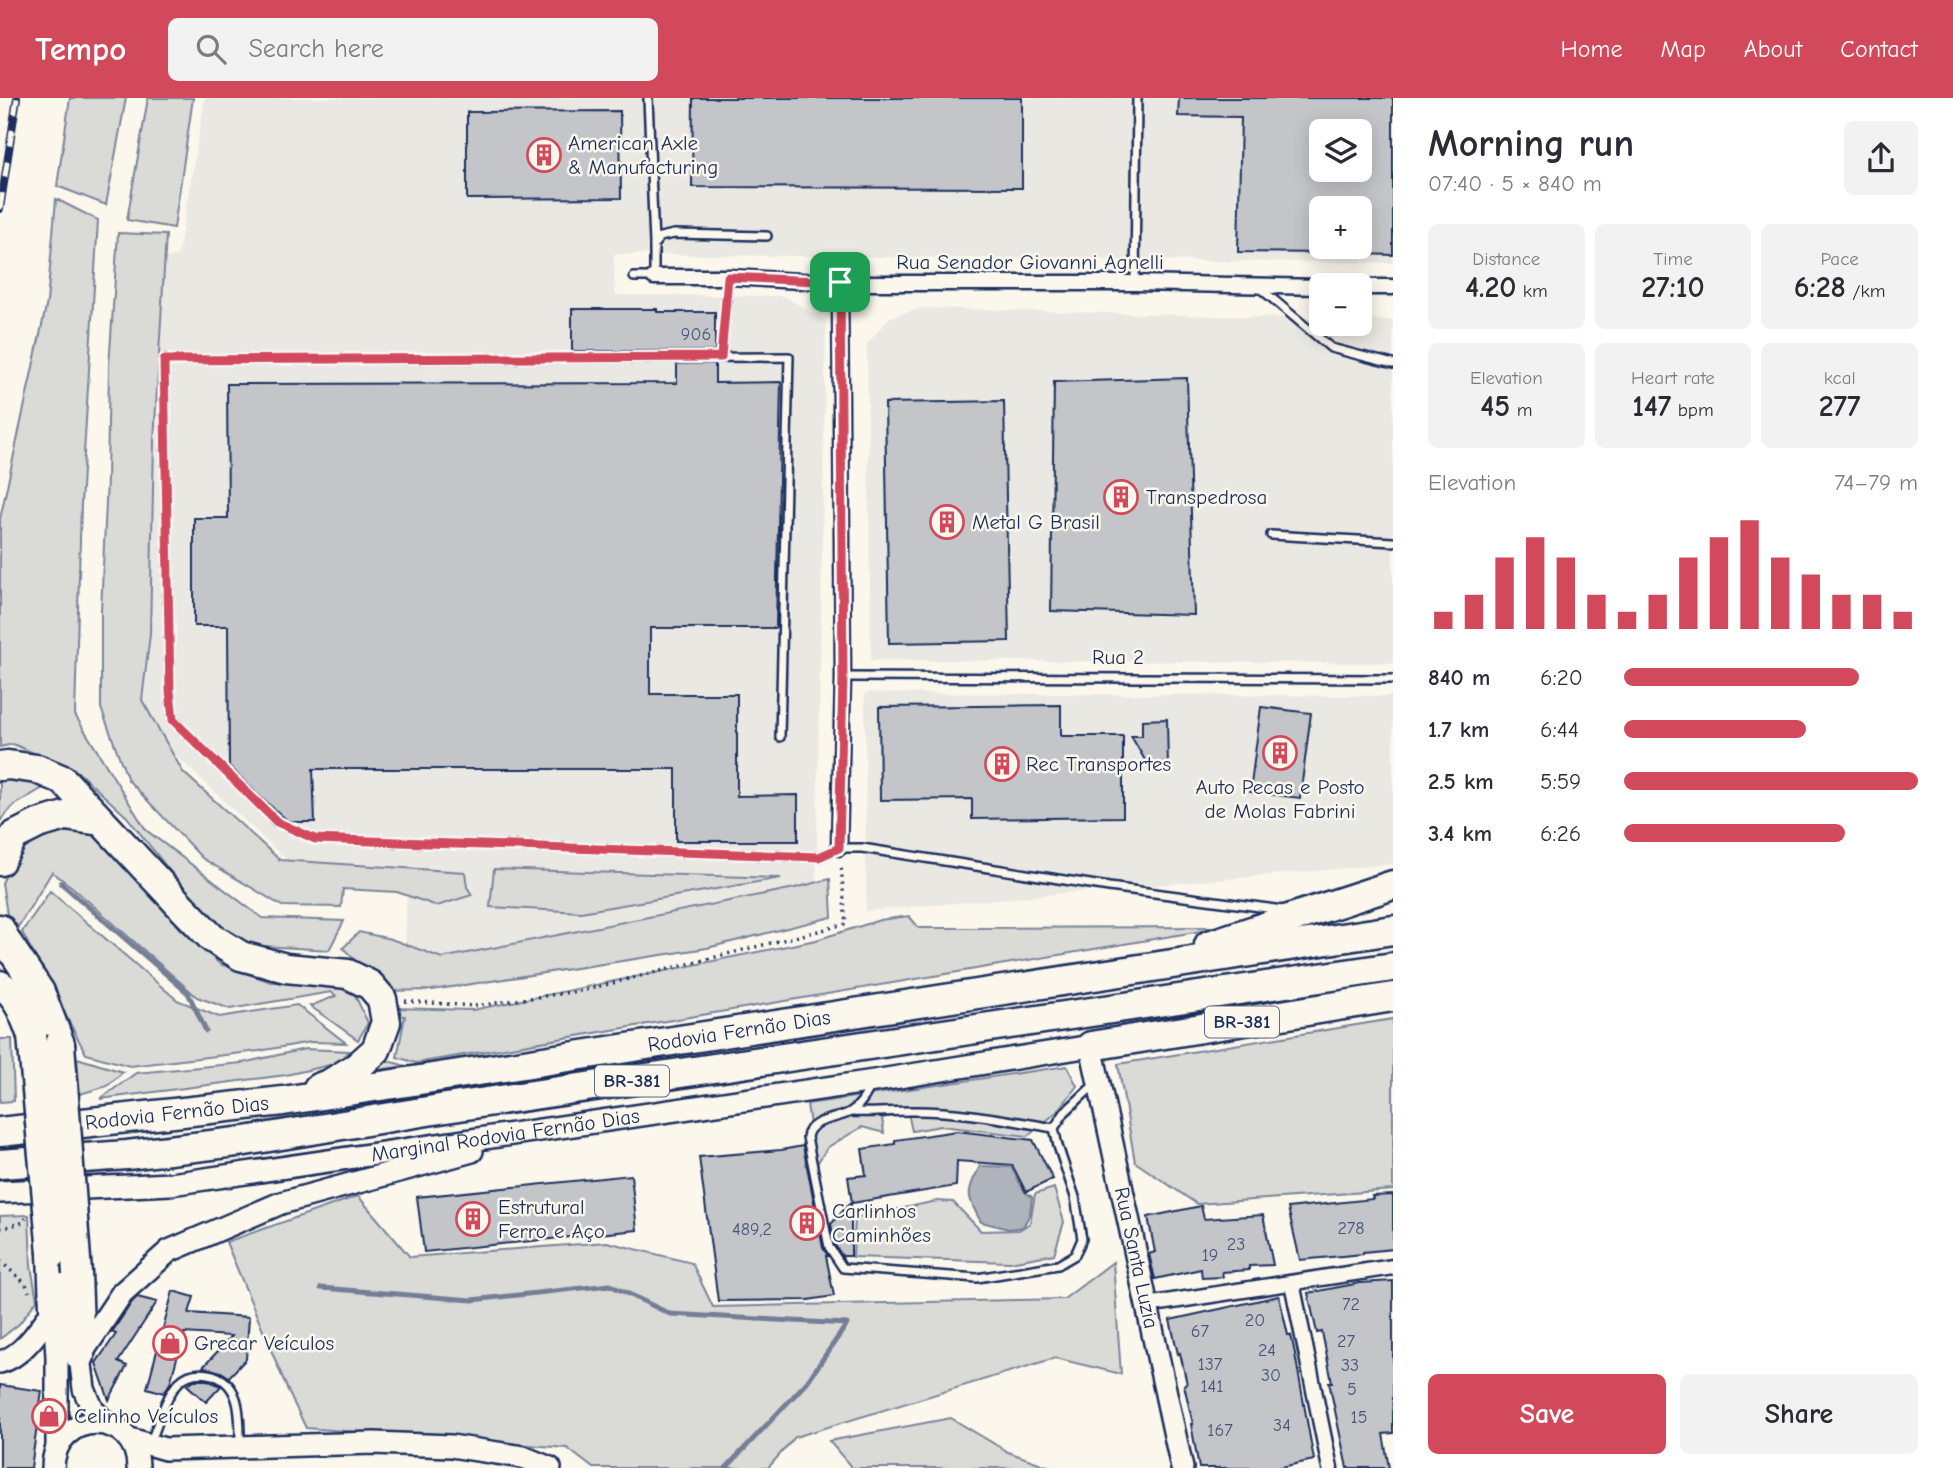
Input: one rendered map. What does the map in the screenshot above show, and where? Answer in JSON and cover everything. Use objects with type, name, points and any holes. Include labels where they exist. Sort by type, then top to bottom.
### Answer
[{"type":"highway","points":[[0,766],[37,769],[63,780],[212,937],[241,956],[286,968],[348,974],[370,985],[382,999],[386,1022],[376,1050],[357,1068],[331,1083],[283,1101]]},
{"type":"highway","points":[[0,861],[15,836],[37,824],[65,816],[101,821]]},
{"type":"highway","points":[[1133,970],[1393,885]]},
{"type":"highway","points":[[0,929],[40,992],[62,1053],[80,1356]]},
{"type":"highway","name":"Rodovia Fernão Dias","points":[[0,1132],[283,1101],[1393,930]]},
{"type":"highway","name":"Rodovia Fernão Dias","points":[[0,1164],[127,1155],[245,1141],[446,1108],[1393,967]]},
{"type":"highway","points":[[0,985],[6,988],[20,1006],[32,1037],[52,1253],[44,1305]]},
{"type":"highway","name":"BR-381","points":[[1091,1045],[1393,998]]},
{"type":"main road","name":"Marginal Rodovia Fernão Dias","points":[[0,1192],[171,1184],[874,1081],[1091,1045]]},
{"type":"main road","name":"Rua Santa Luzia","points":[[1091,1045],[1182,1468]]},
{"type":"main road","points":[[550,1468],[523,1457],[451,1446],[374,1443],[165,1449],[140,1442],[107,1424],[93,1410],[84,1389],[80,1356],[122,1293],[169,1251],[281,1203],[571,1125]]},
{"type":"main road","points":[[3,1361],[32,1340],[44,1305]]},
{"type":"main road","points":[[44,1305],[57,1357],[57,1445],[53,1468]]},
{"type":"main road","points":[[57,1445],[66,1434],[78,1426],[107,1424]]},
{"type":"main road","points":[[138,1468],[140,1442]]},
{"type":"street","name":"Rua Senador Giovanni Agnelli","points":[[654,277],[840,282],[1135,282],[1309,287]]},
{"type":"street","points":[[839,848],[843,677],[840,282]]},
{"type":"street","points":[[1372,287],[1393,287]]},
{"type":"street","points":[[1147,1305],[1393,1267]]},
{"type":"street","points":[[1293,1283],[1331,1468]]},
{"type":"lane","points":[[634,277],[654,277],[648,98]]},
{"type":"lane","points":[[1135,282],[1137,98]]},
{"type":"lane","points":[[654,245],[660,237],[674,234],[767,236]]},
{"type":"lane","points":[[721,357],[728,277]]},
{"type":"lane","points":[[1258,286],[1331,348],[1393,364]]},
{"type":"lane","points":[[780,737],[789,357],[164,360],[170,691],[173,720],[277,822],[315,839],[819,857],[839,848],[862,848],[1109,887],[1305,913]]},
{"type":"lane","points":[[1271,535],[1393,541]]},
{"type":"lane","name":"Rua 2","points":[[843,677],[1393,679]]},
{"type":"lane","points":[[874,1081],[860,1104],[850,1112],[816,1124],[808,1131],[829,1247],[843,1268],[978,1279],[1058,1265],[1076,1255],[1082,1239],[1079,1218],[1054,1129],[1065,1112],[1099,1081]]},
{"type":"lane","points":[[850,1112],[911,1111],[959,1114],[1054,1129]]},
{"type":"lane","points":[[140,1442],[180,1381],[197,1372],[220,1376],[235,1392],[240,1447]]},
{"type":"path","points":[[382,999],[475,1006],[585,990],[846,924],[839,848]]},
{"type":"path","points":[[0,1229],[24,1222],[29,1215]]},
{"type":"path","points":[[0,1261],[26,1284],[44,1305]]},
{"type":"shaded area","points":[[70,98],[126,98],[106,205],[57,186]]},
{"type":"shaded area","points":[[148,98],[193,98],[174,228],[127,220]]},
{"type":"shaded area","points":[[205,98],[1393,98],[1393,263],[614,254],[615,295],[784,296],[826,321],[816,895],[405,975],[407,868],[287,860],[154,735],[136,697],[153,261],[178,255]]},
{"type":"shaded area","points":[[56,199],[98,220],[81,504],[75,715],[146,830],[262,918],[344,921],[329,950],[244,945],[200,909],[127,817],[78,772],[13,744],[0,747],[0,519],[47,302]]},
{"type":"shaded area","points":[[118,233],[166,235],[154,440],[150,634],[142,700],[183,772],[280,860],[465,872],[467,887],[472,895],[437,906],[397,892],[343,889],[341,907],[282,906],[202,858],[128,780],[101,708],[101,611],[109,367]]},
{"type":"shaded area","points":[[923,308],[1309,319],[1309,336],[1372,336],[1372,320],[1393,320],[1393,663],[871,660],[867,344],[890,317]]},
{"type":"shaded area","points":[[865,693],[1393,696],[1393,864],[866,911]]},
{"type":"shaded area","points":[[16,775],[48,785],[14,805],[0,821],[0,778]]},
{"type":"shaded area","points":[[52,831],[92,833],[180,928],[220,964],[271,982],[327,982],[355,995],[368,1023],[358,1040],[310,1006],[336,996],[331,992],[230,1009],[197,997],[52,872],[18,927],[7,914],[2,883],[15,855]]},
{"type":"shaded area","points":[[494,869],[781,878],[581,912],[490,907]]},
{"type":"shaded area","points":[[830,879],[832,917],[707,948],[432,990],[385,991],[343,948],[359,932],[391,939],[442,958]]},
{"type":"shaded area","points":[[50,891],[177,1000],[219,1017],[297,1005],[346,1043],[311,1042],[130,1066],[86,1054],[22,932]]},
{"type":"shaded area","points":[[909,916],[919,928],[1225,927],[416,1063],[397,1057],[405,1016],[397,1015],[385,1060],[406,1066],[364,1072],[393,1008],[473,1010],[816,940],[880,920]]},
{"type":"shaded area","points":[[1393,1019],[1393,1190],[1197,1204],[1135,1162],[1118,1064]]},
{"type":"shaded area","points":[[0,1039],[12,1039],[14,1101],[0,1102]]},
{"type":"shaded area","points":[[305,1049],[349,1051],[339,1063],[286,1075],[100,1099],[136,1073],[242,1063]]},
{"type":"shaded area","points":[[77,1058],[123,1072],[107,1086],[80,1094]]},
{"type":"shaded area","points":[[1067,1066],[1077,1086],[1058,1111],[1028,1136],[941,1126],[912,1131],[908,1113],[882,1118],[884,1133],[862,1127],[828,1147],[816,1165],[807,1104]]},
{"type":"shaded area","points":[[980,1166],[1011,1167],[1025,1192],[1032,1197],[1030,1214],[1023,1227],[1009,1229],[981,1222],[970,1199],[970,1189]]},
{"type":"shaded area","points":[[1054,1188],[1064,1222],[1054,1254],[1010,1262],[853,1257],[855,1218],[937,1201],[953,1202],[981,1231],[1019,1230],[1030,1223],[1035,1194]]},
{"type":"shaded area","points":[[358,1196],[410,1257],[607,1242],[692,1263],[713,1307],[1064,1299],[1113,1262],[1121,1374],[1055,1358],[795,1437],[768,1468],[593,1468],[567,1448],[306,1428],[226,1242]]},
{"type":"shaded area","points":[[29,1215],[31,1266],[37,1300],[19,1324],[0,1339],[0,1216]]},
{"type":"shaded area","points":[[951,1418],[1008,1452],[1053,1468],[852,1468],[829,1441]]},
{"type":"building","points":[[693,98],[1022,98],[1022,188],[692,187]]},
{"type":"building","points":[[1179,98],[1393,98],[1393,255],[1372,254],[1372,196],[1309,196],[1309,253],[1238,252],[1241,117],[1178,116]]},
{"type":"building","name":"American Axle & Manufacturing","points":[[620,111],[621,198],[467,199],[467,112]]},
{"type":"building","points":[[572,309],[715,312],[715,351],[572,351]]},
{"type":"building","points":[[715,363],[715,383],[781,382],[776,628],[650,628],[650,694],[737,694],[737,796],[798,795],[798,841],[676,841],[676,769],[313,769],[315,822],[293,822],[260,797],[229,766],[228,626],[194,626],[194,518],[228,518],[227,384],[677,383],[677,364]]},
{"type":"building","name":"Transpedrosa","points":[[1187,378],[1194,615],[1051,611],[1054,382]]},
{"type":"building","name":"Metal G Brasil","points":[[1004,401],[1009,641],[889,643],[885,403]]},
{"type":"building","name":"Rec Transportes","points":[[1061,705],[1061,736],[1123,736],[1123,817],[972,819],[972,799],[880,800],[879,707]]},
{"type":"building","name":"Auto Pecas e Posto de Molas Fabrini","points":[[1261,707],[1311,713],[1300,798],[1250,792]]},
{"type":"building","points":[[1167,719],[1168,767],[1149,767],[1131,736],[1142,736],[1142,720]]},
{"type":"building","points":[[957,1131],[1033,1140],[1053,1179],[1026,1192],[1012,1165],[957,1161],[956,1186],[852,1203],[848,1177],[866,1175],[862,1149],[895,1144],[895,1140]]},
{"type":"building","points":[[803,1146],[823,1248],[828,1256],[834,1296],[808,1300],[718,1301],[699,1157]]},
{"type":"building","points":[[631,1175],[637,1230],[424,1252],[417,1197]]},
{"type":"building","points":[[1393,1195],[1393,1249],[1300,1260],[1288,1208]]},
{"type":"building","points":[[851,1202],[851,1256],[842,1256],[835,1245],[831,1224]]},
{"type":"building","points":[[1201,1206],[1204,1219],[1263,1215],[1273,1265],[1249,1266],[1249,1270],[1222,1272],[1223,1277],[1202,1278],[1201,1269],[1155,1279],[1149,1254],[1155,1252],[1148,1217]]},
{"type":"building","points":[[1393,1281],[1393,1433],[1383,1434],[1389,1468],[1347,1468],[1329,1382],[1332,1382],[1322,1332],[1317,1333],[1308,1293],[1360,1283]]},
{"type":"building","points":[[173,1291],[194,1297],[189,1313],[249,1317],[246,1359],[229,1377],[203,1367],[232,1336],[184,1333],[170,1383],[164,1393],[147,1388]]},
{"type":"building","points":[[1279,1296],[1288,1335],[1291,1335],[1314,1460],[1277,1468],[1199,1468],[1184,1385],[1187,1384],[1170,1320]]},
{"type":"building","points":[[137,1297],[157,1302],[118,1362],[127,1366],[109,1400],[96,1363],[116,1334],[112,1332]]},
{"type":"building","points":[[194,1380],[207,1380],[221,1386],[206,1402],[187,1385]]},
{"type":"building","points":[[0,1385],[42,1391],[31,1468],[0,1468]]},
{"type":"waterway","points":[[61,883],[188,993],[206,1031]]},
{"type":"waterway","points":[[321,1288],[472,1300],[610,1285],[670,1314],[847,1324],[807,1382],[726,1468]]},
{"type":"railway","points":[[0,209],[17,98]]},
{"type":"place","name":"American Axle & Manufacturing","points":[[544,155]]},
{"type":"place","name":"Transpedrosa","points":[[1121,497]]},
{"type":"place","name":"Metal G Brasil","points":[[947,522]]},
{"type":"place","name":"Auto Pecas e Posto de Molas Fabrini","points":[[1280,753]]},
{"type":"place","name":"Rec Transportes","points":[[1002,764]]},
{"type":"place","name":"Estrutural Ferro e Aço","points":[[473,1219]]},
{"type":"place","name":"Carlinhos Caminhões","points":[[807,1223]]},
{"type":"place","name":"Grecar Veículos","points":[[170,1343]]},
{"type":"place","name":"Celinho Veículos","points":[[49,1416]]},
{"type":"route","points":[[728,277],[840,282],[843,677],[839,848],[819,857],[315,839],[277,822],[173,720],[170,691],[164,360],[721,357],[728,277]]}]
